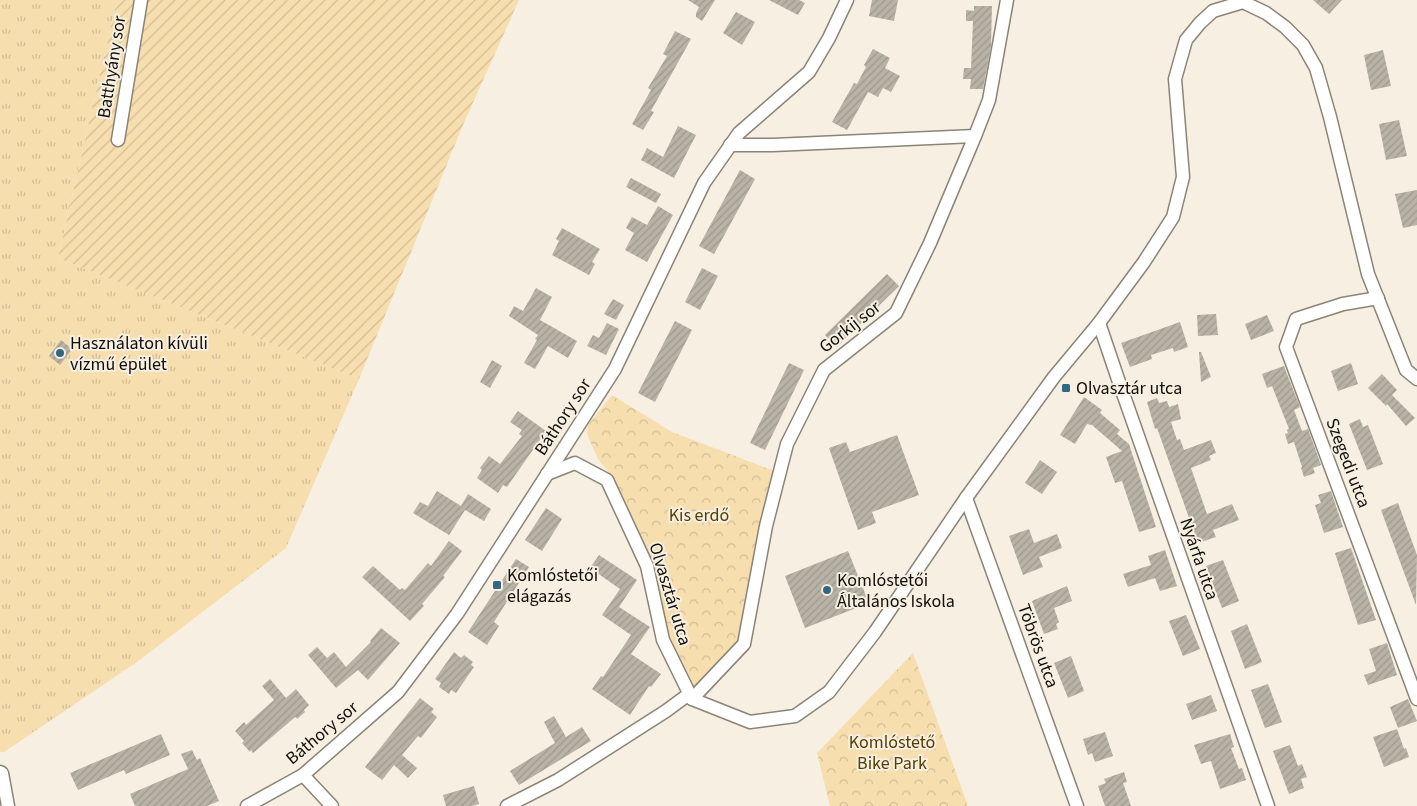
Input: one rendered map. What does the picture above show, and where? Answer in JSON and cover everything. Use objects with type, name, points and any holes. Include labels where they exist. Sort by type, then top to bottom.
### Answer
[{"type":"street","name":"Batthyány sor","points":[[118,140],[141,0]]},
{"type":"street","name":"Báthory sor","points":[[247,806],[303,775],[398,692],[457,614],[615,369],[704,183],[738,133],[809,72],[829,38],[847,0]]},
{"type":"street","name":"Gorkij sor","points":[[507,806],[558,780],[690,696],[744,644],[766,526],[787,444],[824,370],[896,313],[930,243],[989,100],[1007,0]]},
{"type":"street","points":[[690,696],[750,722],[795,716],[828,692],[875,632],[966,498],[1054,377],[1099,323],[1144,262],[1173,217],[1183,177],[1175,78],[1186,40],[1213,11],[1244,1],[1266,13],[1285,27],[1303,45],[1316,68],[1330,117],[1368,274],[1406,370],[1417,379]]},
{"type":"street","points":[[730,145],[772,145],[975,136]]},
{"type":"street","name":"Szegedi utca","points":[[1378,298],[1343,304],[1296,320],[1286,347],[1417,699]]},
{"type":"street","name":"Nyárfa utca","points":[[1099,323],[1118,382],[1268,806]]},
{"type":"street","name":"Olvasztár utca","points":[[547,474],[575,463],[606,480],[647,566],[663,640],[690,696]]},
{"type":"street","name":"Töbrös utca","points":[[966,498],[1077,806]]},
{"type":"street","points":[[0,772],[2,773],[8,806]]},
{"type":"street","points":[[303,775],[332,806]]},
{"type":"green space","points":[[0,0],[117,0],[58,258],[359,379],[286,548],[137,662],[4,752],[0,752]]},
{"type":"green space","points":[[117,0],[519,0],[463,125],[359,379],[58,258]]},
{"type":"green space","name":"Kis erdő","points":[[612,395],[672,432],[780,473],[744,644],[689,694],[663,640],[647,565],[612,477],[598,459],[587,434],[588,425]]},
{"type":"green space","name":"Komlóstető Bike Park","points":[[913,653],[968,806],[830,806],[817,753]]},
{"type":"building","points":[[688,0],[715,0],[702,21],[696,17],[699,7]]},
{"type":"building","points":[[769,0],[799,0],[805,3],[798,15]]},
{"type":"building","points":[[872,0],[898,0],[894,21],[869,16]]},
{"type":"building","points":[[1313,0],[1342,0],[1329,14]]},
{"type":"building","points":[[974,6],[992,6],[991,46],[983,89],[970,89],[971,79],[963,79],[964,68],[971,68],[973,21],[966,21],[966,10],[974,11]]},
{"type":"building","points":[[736,12],[755,22],[742,45],[723,33]]},
{"type":"building","points":[[675,31],[691,39],[651,111],[654,112],[643,130],[632,124],[651,90],[648,88],[667,56],[663,54]]},
{"type":"building","points":[[873,49],[890,58],[885,68],[900,76],[891,92],[883,88],[878,97],[868,92],[847,130],[832,122],[854,83],[857,84],[866,67],[864,65]]},
{"type":"building","points":[[1383,50],[1391,86],[1371,90],[1364,55]]},
{"type":"building","points":[[1399,120],[1407,156],[1386,160],[1379,124]]},
{"type":"building","points":[[678,126],[696,135],[674,178],[641,160],[647,148],[663,157]]},
{"type":"building","points":[[740,170],[755,179],[714,254],[699,246]]},
{"type":"building","points":[[631,178],[661,194],[656,203],[626,187]]},
{"type":"building","points":[[1417,190],[1417,225],[1403,228],[1395,194]]},
{"type":"building","points":[[658,206],[673,215],[647,262],[625,250],[634,233],[626,228],[632,217],[647,225]]},
{"type":"building","points":[[562,228],[600,249],[592,262],[595,264],[589,275],[552,255],[559,241],[556,239]]},
{"type":"building","points":[[702,268],[718,276],[700,310],[685,302]]},
{"type":"building","points":[[887,274],[899,286],[837,347],[825,335]]},
{"type":"building","points":[[536,288],[552,297],[540,320],[577,341],[568,358],[548,346],[535,369],[524,363],[538,335],[509,316],[514,306],[523,311]]},
{"type":"building","points":[[613,299],[624,305],[616,320],[604,314]]},
{"type":"building","points":[[1216,314],[1218,335],[1198,336],[1197,315]]},
{"type":"building","points":[[1267,315],[1274,331],[1251,340],[1245,324]]},
{"type":"building","points":[[675,321],[692,330],[655,402],[638,393]]},
{"type":"building","points":[[1180,322],[1188,347],[1174,352],[1173,348],[1151,355],[1152,359],[1130,367],[1121,343]]},
{"type":"building","points":[[607,323],[619,329],[606,355],[587,346],[593,335],[599,338]]},
{"type":"building","name":"Használaton kívüli vízmű épület","points":[[61,340],[72,349],[60,365],[49,356]]},
{"type":"building","points":[[1199,352],[1201,352],[1211,377],[1201,382]]},
{"type":"building","points":[[492,360],[502,366],[490,388],[480,382]]},
{"type":"building","points":[[789,363],[804,370],[765,450],[750,443]]},
{"type":"building","points":[[1351,363],[1358,384],[1338,391],[1331,371]]},
{"type":"building","points":[[1284,366],[1300,407],[1294,410],[1302,431],[1308,429],[1321,465],[1313,468],[1315,473],[1304,477],[1294,442],[1288,444],[1285,434],[1288,433],[1287,430],[1289,429],[1272,386],[1267,388],[1262,374]]},
{"type":"building","points":[[1382,374],[1397,390],[1392,395],[1415,418],[1406,426],[1387,404],[1386,406],[1368,388]]},
{"type":"building","points":[[1084,397],[1102,410],[1100,413],[1120,430],[1117,434],[1129,444],[1156,527],[1139,532],[1122,481],[1115,483],[1106,457],[1122,451],[1092,425],[1087,424],[1075,444],[1060,435]]},
{"type":"building","points":[[1157,398],[1159,403],[1167,401],[1169,407],[1178,404],[1181,419],[1171,422],[1177,440],[1180,439],[1184,450],[1211,440],[1216,453],[1209,456],[1211,460],[1191,468],[1207,514],[1232,504],[1239,520],[1213,530],[1216,537],[1198,543],[1157,428],[1155,429],[1147,402]]},
{"type":"building","points":[[518,411],[546,431],[507,487],[503,485],[498,493],[477,478],[482,470],[480,468],[489,456],[500,464],[522,436],[519,434],[522,430],[510,422]]},
{"type":"building","points":[[1360,419],[1363,427],[1368,425],[1383,464],[1367,470],[1349,424]]},
{"type":"building","points":[[897,435],[919,495],[872,512],[876,523],[858,530],[829,448],[846,442],[850,452]]},
{"type":"building","points":[[1040,460],[1057,472],[1042,494],[1025,483]]},
{"type":"building","points":[[437,491],[461,506],[468,494],[491,509],[484,521],[465,510],[449,535],[413,513],[420,502],[428,506]]},
{"type":"building","points":[[1331,491],[1343,527],[1324,533],[1315,505],[1321,503],[1318,495]]},
{"type":"building","points":[[1398,503],[1417,555],[1416,605],[1381,510]]},
{"type":"building","points":[[546,508],[562,519],[542,551],[525,540]]},
{"type":"building","points":[[1029,529],[1034,543],[1057,534],[1062,548],[1039,557],[1043,567],[1023,575],[1009,536]]},
{"type":"building","points":[[449,541],[462,551],[443,576],[445,577],[422,604],[424,606],[410,621],[362,577],[373,566],[400,590],[402,588],[405,590],[428,563],[431,566]]},
{"type":"building","points":[[1351,548],[1376,620],[1358,625],[1335,553]]},
{"type":"building","points":[[1165,550],[1177,586],[1160,591],[1155,578],[1128,587],[1123,574],[1151,565],[1148,556]]},
{"type":"building","name":"Komlóstetői Általános Iskola","points":[[848,551],[869,603],[805,628],[785,576]]},
{"type":"building","points":[[599,555],[637,580],[619,607],[650,627],[631,654],[661,674],[651,687],[649,686],[630,715],[592,689],[601,676],[603,677],[631,635],[602,615],[620,589],[590,568]]},
{"type":"building","points":[[516,559],[529,567],[494,622],[499,626],[487,645],[468,632]]},
{"type":"building","points":[[1223,560],[1239,601],[1222,608],[1206,566]]},
{"type":"building","points":[[1067,586],[1072,601],[1054,608],[1059,622],[1056,624],[1058,629],[1044,634],[1032,601]]},
{"type":"building","points":[[1186,615],[1200,649],[1183,656],[1169,621]]},
{"type":"building","points":[[1247,624],[1262,662],[1245,669],[1231,631]]},
{"type":"building","points":[[381,628],[400,643],[368,680],[358,670],[336,688],[308,655],[317,647],[327,658],[334,652],[346,667],[371,642]]},
{"type":"building","points":[[1387,643],[1397,675],[1368,685],[1364,675],[1376,671],[1369,649]]},
{"type":"building","points":[[454,652],[461,658],[464,655],[473,662],[471,665],[474,667],[456,693],[451,690],[449,694],[439,687],[441,683],[435,679]]},
{"type":"building","points":[[1071,656],[1084,691],[1068,698],[1054,663]]},
{"type":"building","points":[[270,679],[286,698],[296,689],[309,705],[304,710],[305,712],[297,719],[296,717],[294,718],[253,753],[242,743],[244,741],[235,731],[244,722],[246,725],[274,700],[262,686]]},
{"type":"building","points":[[1268,684],[1282,722],[1265,728],[1251,690]]},
{"type":"building","points":[[1211,695],[1217,711],[1192,720],[1186,704]]},
{"type":"building","points":[[420,698],[434,709],[431,712],[437,717],[421,738],[418,736],[402,755],[417,768],[408,778],[394,765],[382,780],[365,767]]},
{"type":"building","points":[[1408,699],[1417,721],[1398,728],[1390,707]]},
{"type":"building","points":[[554,716],[566,737],[582,727],[591,741],[519,785],[510,771],[555,743],[544,722]]},
{"type":"building","points":[[1397,729],[1409,757],[1384,767],[1373,737]]},
{"type":"building","points":[[1105,732],[1113,756],[1095,762],[1092,753],[1088,755],[1083,739]]},
{"type":"building","points":[[161,734],[170,755],[126,774],[124,770],[78,790],[70,773]]},
{"type":"building","points":[[1230,734],[1234,747],[1231,748],[1239,769],[1242,768],[1246,780],[1220,789],[1211,761],[1201,764],[1194,745]]},
{"type":"building","points":[[1290,745],[1298,766],[1302,764],[1307,777],[1301,779],[1304,788],[1289,794],[1273,751]]},
{"type":"building","points":[[192,750],[197,760],[200,758],[219,801],[207,806],[135,806],[130,794],[188,769],[181,754]]},
{"type":"building","points":[[1124,772],[1127,782],[1123,783],[1131,806],[1105,806],[1098,786],[1106,783],[1104,779]]},
{"type":"building","points":[[474,786],[479,804],[472,806],[446,806],[443,795]]},
{"type":"place","name":"Használaton kívüli vízmű épület","points":[[60,353]]},
{"type":"place","name":"Olvasztár utca","points":[[1066,388]]},
{"type":"place","name":"Komlóstetői elágazás","points":[[497,585]]},
{"type":"place","name":"Komlóstetői Általános Iskola","points":[[827,590]]}]
